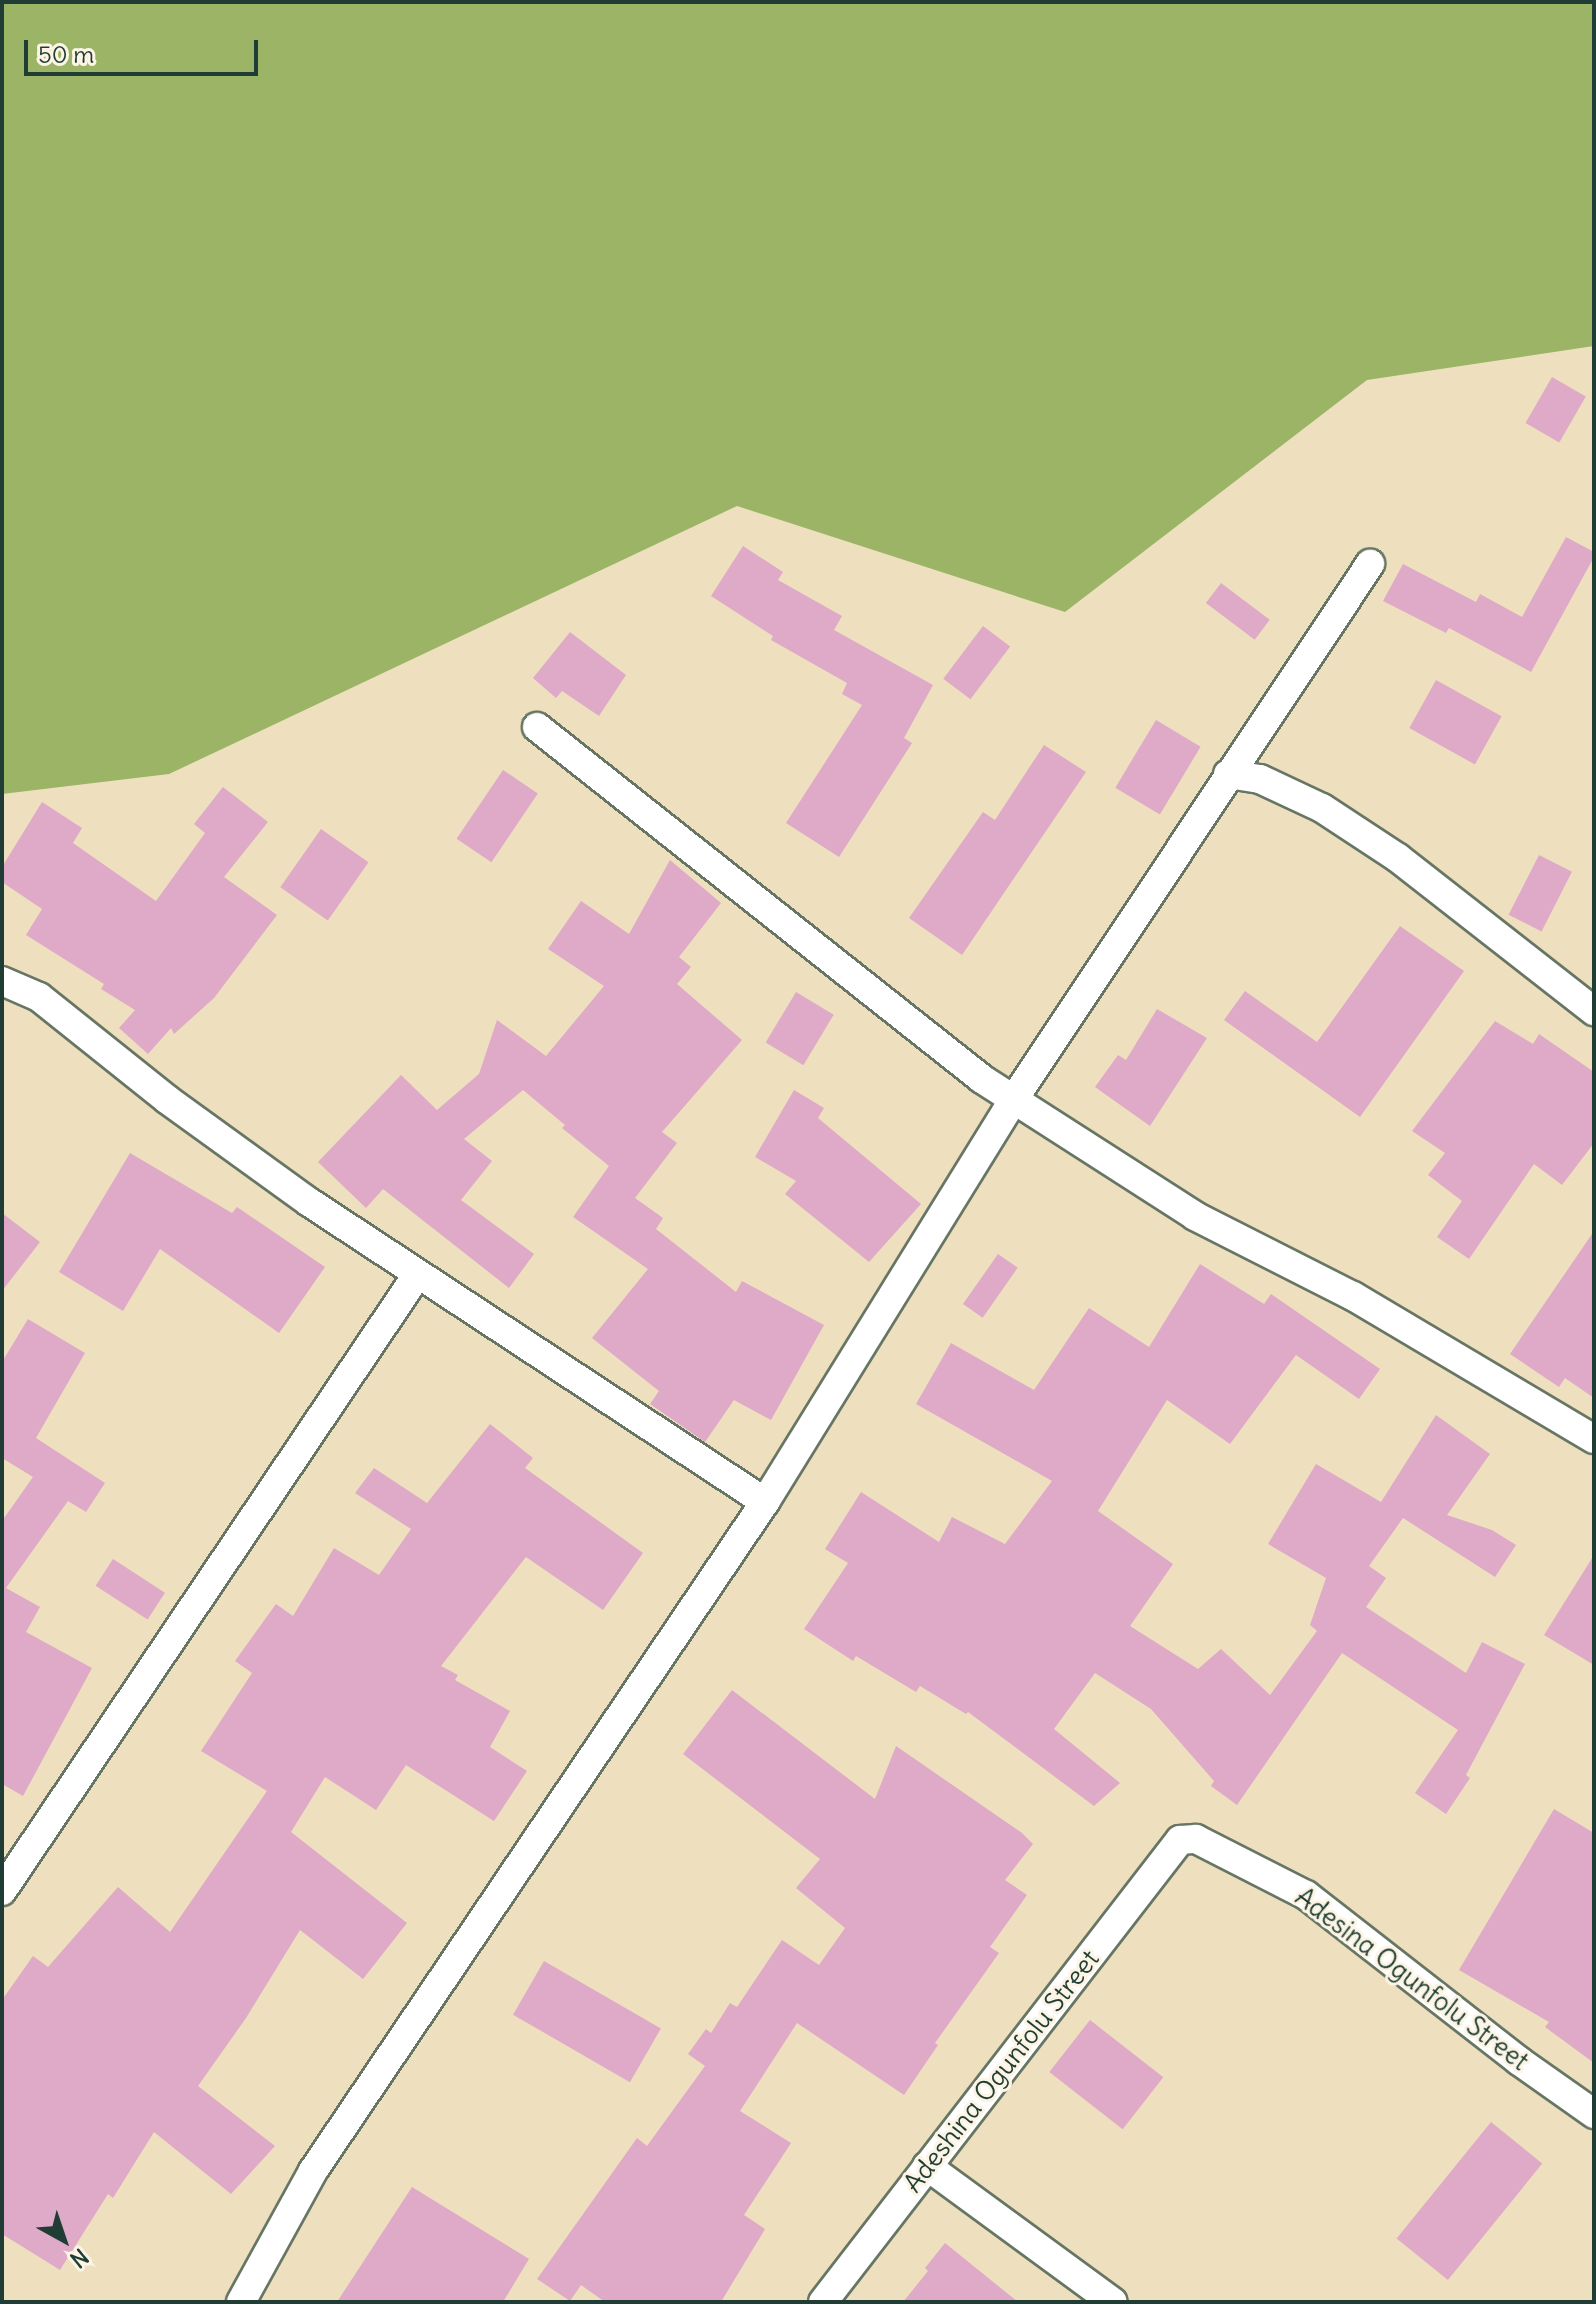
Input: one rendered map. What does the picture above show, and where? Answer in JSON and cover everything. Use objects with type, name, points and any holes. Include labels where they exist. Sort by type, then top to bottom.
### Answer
[{"type":"street","points":[[241,2302],[313,2171],[765,1502],[1014,1099],[1370,564]]},
{"type":"street","points":[[537,727],[915,1028],[1014,1099],[1195,1216],[1353,1296],[1594,1439]]},
{"type":"street","points":[[1228,774],[1260,779],[1322,808],[1398,858],[1594,1011]]},
{"type":"street","points":[[2,981],[39,997],[168,1100],[309,1202],[765,1502]]},
{"type":"street","points":[[2,1891],[417,1275]]},
{"type":"street","name":"Adesina Ogunfolu Street","points":[[1180,1840],[1196,1839],[1306,1895],[1519,2061],[1594,2114]]},
{"type":"street","name":"Adeshina Ogunfolu Street","points":[[823,2302],[1180,1840]]},
{"type":"street","points":[[927,2166],[1113,2302]]},
{"type":"green space","points":[[2,2],[1594,2],[1594,346],[1367,380],[1065,612],[737,506],[169,774],[2,794]]},
{"type":"building","points":[[1552,377],[1586,396],[1559,442],[1526,423]]},
{"type":"building","points":[[1566,537],[1594,552],[1594,557],[1531,672],[1449,628],[1446,633],[1383,601],[1403,564],[1476,602],[1480,594],[1522,617]]},
{"type":"building","points":[[743,546],[783,572],[778,580],[842,616],[834,630],[933,685],[904,738],[912,743],[839,857],[786,823],[862,705],[842,694],[847,683],[771,640],[773,636],[711,596]]},
{"type":"building","points":[[1221,583],[1270,620],[1255,640],[1206,603]]},
{"type":"building","points":[[983,626],[1010,646],[970,699],[943,679]]},
{"type":"building","points":[[570,632],[626,675],[599,716],[562,691],[556,698],[533,678]]},
{"type":"building","points":[[1436,680],[1502,716],[1475,764],[1409,728]]},
{"type":"building","points":[[1156,720],[1201,747],[1160,814],[1115,788]]},
{"type":"building","points":[[1044,745],[1086,772],[962,955],[909,918],[983,812],[995,820]]},
{"type":"building","points":[[503,770],[538,793],[491,862],[457,839]]},
{"type":"building","points":[[223,787],[268,822],[224,877],[277,915],[214,998],[174,1034],[171,1028],[148,1054],[119,1028],[135,1010],[101,989],[104,984],[26,935],[42,909],[2,882],[2,867],[42,802],[82,828],[73,843],[156,901],[205,833],[194,824]]},
{"type":"building","points":[[321,829],[369,862],[328,920],[280,887]]},
{"type":"building","points":[[1539,855],[1572,872],[1542,931],[1509,915]]},
{"type":"building","points":[[670,860],[721,903],[679,957],[691,967],[677,984],[742,1040],[662,1132],[677,1143],[635,1198],[663,1218],[656,1229],[736,1292],[742,1281],[824,1325],[771,1420],[734,1400],[705,1442],[650,1404],[659,1391],[592,1338],[648,1269],[573,1217],[609,1166],[562,1128],[565,1125],[523,1090],[464,1139],[492,1161],[461,1200],[534,1254],[509,1288],[383,1189],[366,1208],[318,1162],[401,1075],[437,1110],[479,1074],[497,1020],[546,1056],[604,986],[548,949],[581,901],[629,934]]},
{"type":"building","points":[[1400,926],[1464,971],[1360,1117],[1224,1020],[1245,991],[1317,1042]]},
{"type":"building","points":[[796,992],[834,1015],[803,1065],[766,1043]]},
{"type":"building","points":[[1157,1009],[1207,1038],[1150,1126],[1095,1087],[1118,1055],[1126,1060]]},
{"type":"building","points":[[1495,1021],[1533,1044],[1539,1034],[1594,1072],[1594,1143],[1562,1185],[1534,1164],[1469,1259],[1437,1237],[1462,1201],[1428,1175],[1445,1153],[1412,1131]]},
{"type":"building","points":[[794,1090],[824,1108],[818,1118],[921,1204],[869,1262],[785,1194],[796,1181],[755,1157]]},
{"type":"building","points":[[130,1153],[232,1213],[237,1207],[325,1267],[279,1333],[160,1249],[123,1311],[59,1272]]},
{"type":"building","points":[[2,1213],[40,1242],[2,1291]]},
{"type":"building","points":[[1594,1231],[1594,1398],[1565,1378],[1559,1387],[1510,1354]]},
{"type":"building","points":[[998,1254],[1018,1268],[983,1318],[963,1304]]},
{"type":"building","points":[[1200,1264],[1264,1304],[1271,1294],[1380,1369],[1359,1399],[1296,1355],[1230,1444],[1167,1400],[1098,1511],[1173,1564],[1130,1626],[1198,1669],[1221,1649],[1270,1695],[1317,1631],[1310,1625],[1326,1578],[1268,1544],[1316,1464],[1381,1502],[1436,1415],[1490,1454],[1447,1515],[1492,1530],[1516,1545],[1495,1577],[1403,1518],[1369,1566],[1386,1578],[1366,1607],[1466,1673],[1482,1642],[1525,1664],[1466,1775],[1470,1778],[1446,1814],[1415,1793],[1458,1730],[1342,1653],[1237,1805],[1211,1786],[1214,1781],[1151,1709],[1095,1673],[1054,1729],[1120,1783],[1094,1806],[968,1712],[966,1714],[920,1686],[916,1692],[856,1656],[853,1661],[804,1629],[848,1563],[825,1549],[861,1492],[939,1542],[952,1517],[1005,1544],[1052,1481],[916,1404],[951,1343],[1034,1390],[1089,1308],[1149,1347]]},
{"type":"building","points":[[28,1319],[85,1353],[36,1438],[105,1483],[86,1512],[68,1501],[6,1588],[40,1607],[26,1632],[92,1668],[23,1796],[2,1784],[2,1521],[33,1477],[2,1458],[2,1362]]},
{"type":"building","points":[[490,1424],[533,1458],[525,1468],[643,1553],[603,1610],[526,1557],[441,1666],[458,1675],[455,1680],[510,1711],[490,1747],[527,1771],[494,1821],[406,1765],[376,1810],[325,1777],[291,1832],[407,1923],[363,1979],[300,1930],[246,2018],[198,2086],[275,2146],[231,2194],[154,2132],[113,2198],[108,2194],[60,2270],[2,2234],[2,2000],[33,1956],[48,1967],[118,1887],[170,1932],[267,1791],[201,1751],[252,1673],[235,1661],[276,1604],[293,1616],[334,1548],[379,1575],[411,1529],[355,1493],[374,1468],[427,1503]]},
{"type":"building","points":[[1594,1555],[1594,1665],[1544,1635]]},
{"type":"building","points":[[113,1559],[165,1593],[148,1620],[96,1586]]},
{"type":"building","points":[[732,1690],[875,1799],[896,1746],[1022,1833],[1033,1844],[1005,1880],[1027,1895],[990,1947],[999,1953],[935,2043],[938,2045],[904,2095],[797,2023],[740,2111],[791,2143],[744,2215],[765,2229],[721,2302],[605,2302],[581,2285],[570,2301],[537,2279],[637,2138],[647,2146],[705,2066],[688,2054],[706,2029],[711,2033],[730,2003],[737,2007],[782,1940],[819,1965],[845,1928],[796,1888],[820,1859],[683,1754]]},
{"type":"building","points":[[1554,1809],[1594,1833],[1594,2063],[1545,2027],[1549,2022],[1459,1970]]},
{"type":"building","points":[[544,1961],[661,2028],[630,2082],[513,2015]]},
{"type":"building","points":[[1090,2020],[1163,2077],[1123,2129],[1049,2072]]},
{"type":"building","points":[[1491,2122],[1542,2164],[1448,2280],[1397,2239]]},
{"type":"building","points":[[412,2187],[529,2259],[503,2302],[337,2302]]},
{"type":"building","points":[[945,2243],[1018,2302],[903,2302]]}]
